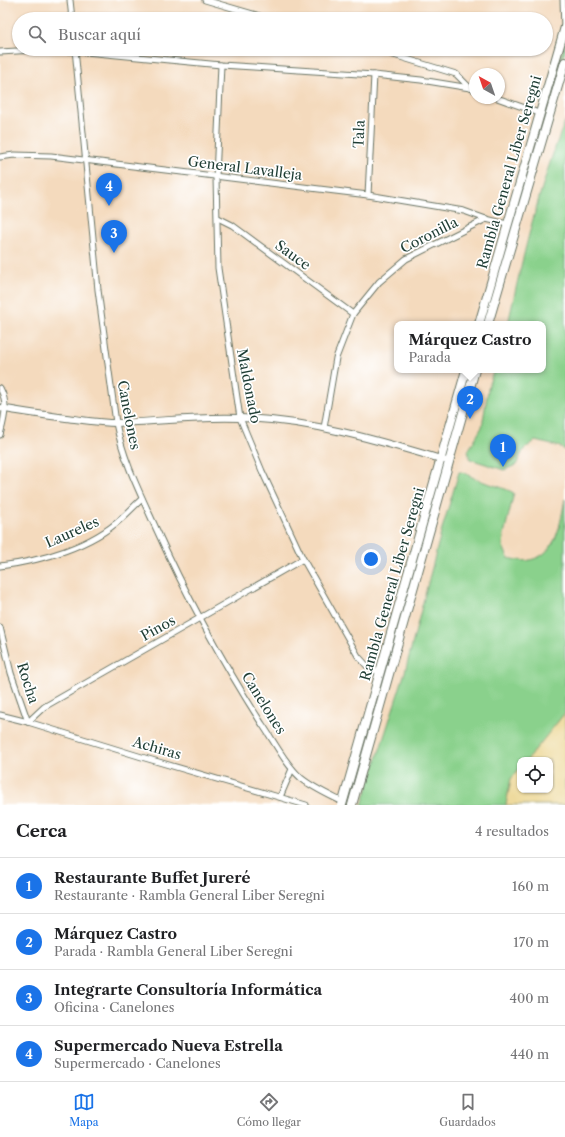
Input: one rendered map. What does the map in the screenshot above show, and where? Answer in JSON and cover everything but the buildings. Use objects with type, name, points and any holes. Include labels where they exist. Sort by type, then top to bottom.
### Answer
[{"type":"main road","name":"Rambla General Liber Seregni","points":[[480,321],[564,29]]},
{"type":"main road","name":"Rambla General Liber Seregni","points":[[489,321],[565,62]]},
{"type":"main road","name":"Rambla General Liber Seregni","points":[[342,803],[465,373]]},
{"type":"main road","name":"Rambla General Liber Seregni","points":[[352,805],[474,373]]},
{"type":"street","points":[[70,0],[71,12]]},
{"type":"street","points":[[205,0],[246,12]]},
{"type":"street","points":[[563,0],[564,29]]},
{"type":"street","points":[[0,52],[12,51]]},
{"type":"street","name":"Canelones","points":[[76,56],[98,290],[116,423],[120,442],[142,498],[199,619],[250,704],[292,769],[310,785],[342,803]]},
{"type":"street","points":[[133,56],[221,65],[374,75],[421,80],[469,88]]},
{"type":"street","points":[[397,56],[456,74],[469,86]]},
{"type":"street","name":"Maldonado","points":[[221,65],[216,177],[218,268],[240,418],[267,484],[303,559],[358,656],[367,666],[380,674]]},
{"type":"street","name":"Tala","points":[[368,195],[374,75]]},
{"type":"street","points":[[505,101],[539,114]]},
{"type":"street","name":"General Lavalleja","points":[[0,157],[14,155],[51,156],[368,195],[457,210],[507,224]]},
{"type":"street","name":"Sauce","points":[[218,218],[232,225],[353,314]]},
{"type":"street","name":"Coronilla","points":[[324,428],[336,358],[353,314],[379,282],[406,259],[486,219]]},
{"type":"street","points":[[0,388],[5,401],[0,435]]},
{"type":"street","points":[[3,408],[46,416],[116,423],[240,418],[275,420],[324,428],[377,440],[449,462]]},
{"type":"street","name":"Laureles","points":[[0,566],[22,563],[50,556],[88,541],[122,519],[142,498]]},
{"type":"street","name":"Pinos","points":[[28,722],[44,707],[303,559]]},
{"type":"street","name":"Rocha","points":[[0,627],[11,673],[28,722]]},
{"type":"street","name":"Achiras","points":[[0,715],[306,805]]},
{"type":"street","points":[[280,797],[292,769]]},
{"type":"green space","points":[[565,41],[565,51],[517,210],[486,321],[483,321]]},
{"type":"green space","points":[[565,121],[565,451],[561,447],[535,441],[524,449],[516,465],[504,470],[470,459],[468,451],[482,427],[489,384],[493,373],[546,373],[546,321],[509,321],[532,221]]},
{"type":"green space","points":[[459,472],[465,473],[474,478],[514,493],[504,534],[503,546],[508,558],[528,561],[539,557],[547,551],[552,544],[559,527],[565,499],[565,713],[529,757],[517,757],[517,772],[511,779],[506,805],[362,805],[405,672],[442,529]]},
{"type":"green space","points":[[427,519],[426,532],[349,805],[346,805]]},
{"type":"sand","points":[[565,713],[565,805],[506,805],[511,779],[517,772],[517,793],[553,793],[553,757],[529,757]]},
{"type":"place","name":"Supermercado Nueva Estrella","points":[[109,206]]},
{"type":"place","name":"Integrarte Consultoría Informática","points":[[114,253]]},
{"type":"place","name":"Márquez Castro","points":[[470,419]]},
{"type":"place","name":"Restaurante Buffet Jureré","points":[[503,467]]}]
